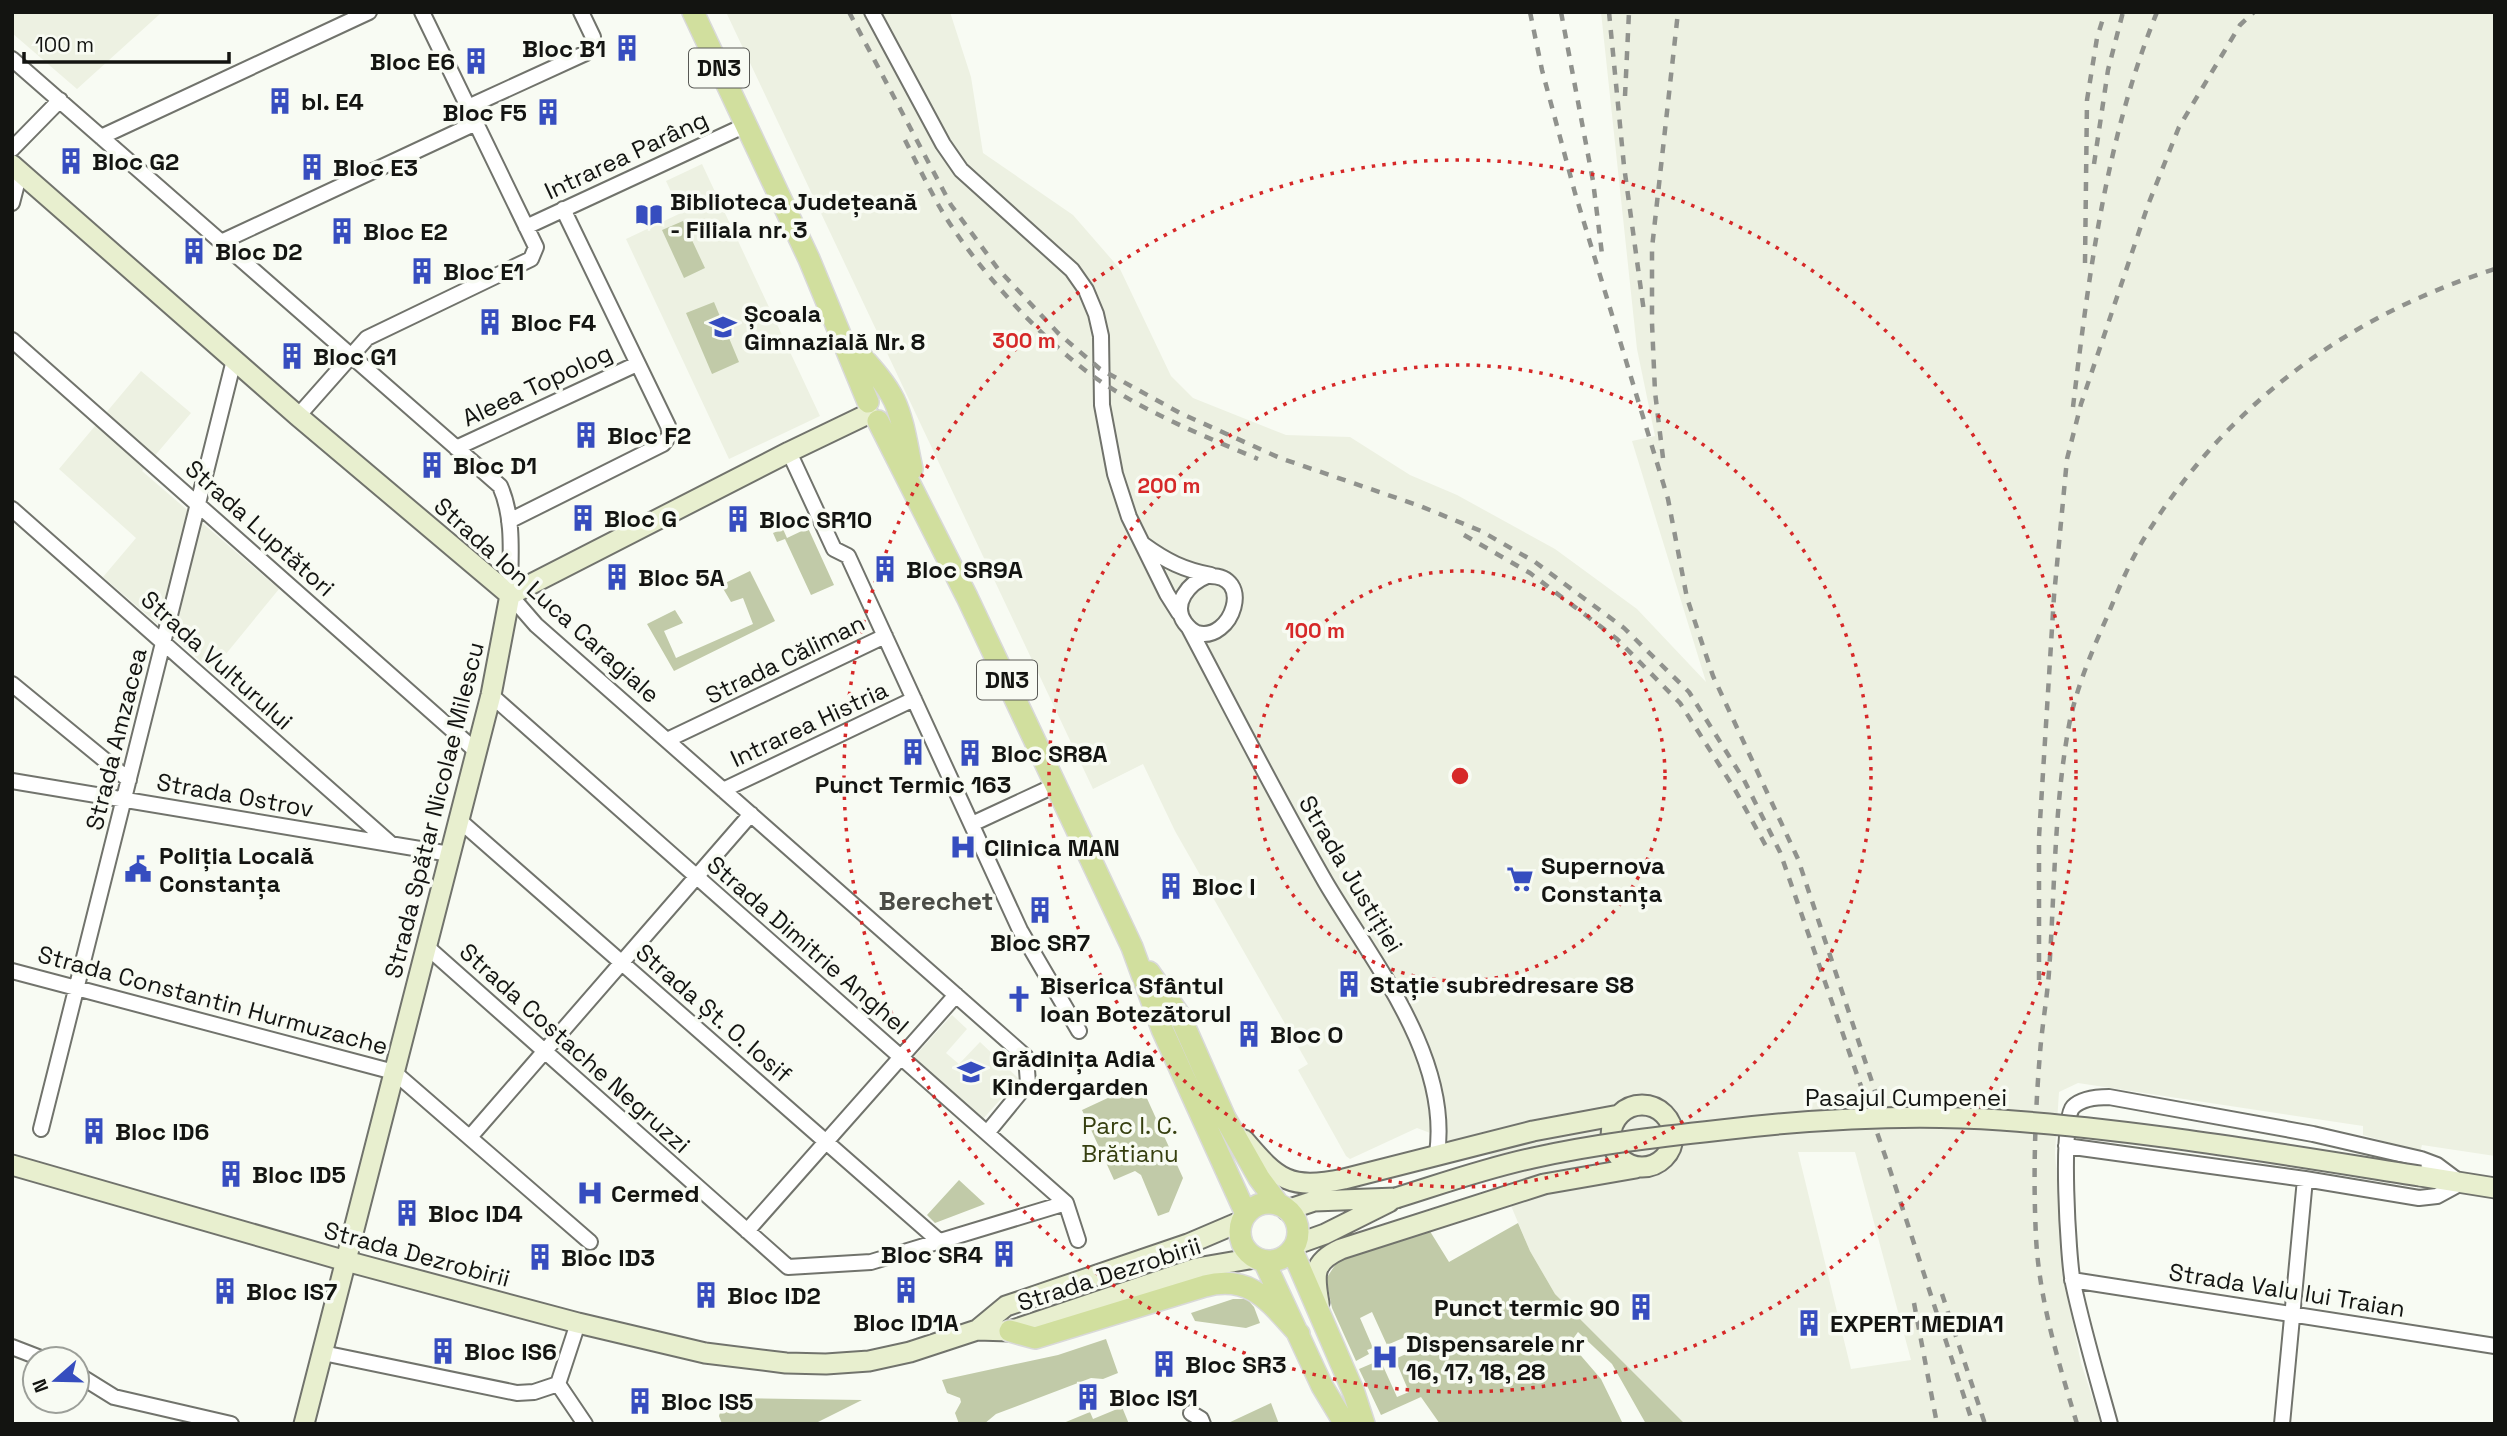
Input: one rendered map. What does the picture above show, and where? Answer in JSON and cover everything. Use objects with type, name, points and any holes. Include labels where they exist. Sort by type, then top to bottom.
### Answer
[{"type":"main road","name":"DN3","points":[[693,12],[876,410],[957,575],[1132,947],[1162,1029],[1244,1217],[1240,1232],[1241,1242],[1246,1251],[1260,1259],[1299,1334],[1322,1386],[1345,1424]]},
{"type":"main road","name":"Strada Ion Luca Caragiale","points":[[16,168],[298,416],[510,595]]},
{"type":"main road","name":"DN3","points":[[808,259],[854,348],[876,410],[912,471],[957,575]]},
{"type":"main road","points":[[854,348],[894,400],[912,471]]},
{"type":"main road","points":[[510,595],[876,410]]},
{"type":"main road","name":"Strada Spătar Nicolae Milescu","points":[[308,1423],[346,1261],[491,695],[510,595]]},
{"type":"main road","name":"DN3","points":[[1132,947],[1180,1016],[1224,1118],[1259,1178],[1297,1225],[1294,1247],[1322,1321],[1354,1393],[1364,1424]]},
{"type":"main road","points":[[1224,1118],[1278,1175],[1296,1183],[1328,1183],[1533,1131],[1619,1115],[1634,1106],[1653,1106],[1667,1117],[1674,1132],[1670,1153],[1663,1161],[1647,1168],[1544,1184],[1332,1253],[1322,1261],[1316,1274],[1322,1321]]},
{"type":"main road","points":[[1619,1115],[1613,1124],[1611,1143],[1621,1159],[1636,1168]]},
{"type":"main road","name":"Pasajul Cumpenei","points":[[1396,1198],[1520,1161],[1644,1138],[1825,1119],[1938,1117],[2080,1127],[2208,1143],[2495,1188]]},
{"type":"main road","points":[[1342,1200],[1387,1180],[1406,1164]]},
{"type":"main road","name":"Strada Dezrobirii","points":[[12,1165],[346,1261],[578,1322],[705,1353],[786,1363],[869,1361],[910,1352],[977,1330],[1010,1331],[1198,1268],[1260,1259]]},
{"type":"main road","points":[[1244,1217],[1261,1204],[1283,1207],[1314,1201],[1396,1198]]},
{"type":"main road","points":[[1260,1259],[1281,1258],[1294,1247],[1396,1198]]},
{"type":"main road","name":"Strada Dezrobirii","points":[[977,1330],[1006,1306],[1188,1244],[1244,1217]]},
{"type":"main road","points":[[1325,1234],[1379,1236]]},
{"type":"main road","points":[[1010,1331],[1035,1338],[1205,1286],[1228,1282],[1238,1283],[1256,1292],[1299,1334]]},
{"type":"street","points":[[101,137],[369,12]]},
{"type":"street","points":[[298,416],[368,338],[531,259],[536,247],[422,12]]},
{"type":"street","points":[[468,107],[586,53],[593,37],[581,12]]},
{"type":"street","points":[[872,12],[943,144],[961,170],[1072,270],[1086,290],[1101,336],[1102,405],[1115,474],[1129,517],[1167,594],[1189,628],[1199,633],[1220,627],[1235,610],[1234,591],[1223,578],[1182,569],[1166,562],[1144,545]]},
{"type":"street","name":"Aleea Topolog","points":[[12,59],[500,486],[507,501],[509,521],[510,595]]},
{"type":"street","points":[[12,149],[60,100]]},
{"type":"street","points":[[221,242],[475,124]]},
{"type":"street","name":"Intrarea Parâng","points":[[526,227],[746,125]]},
{"type":"street","points":[[12,203],[16,168]]},
{"type":"street","name":"Aleea Topolog","points":[[509,521],[663,444],[670,435],[563,209]]},
{"type":"street","name":"Strada Luptători","points":[[12,340],[476,751]]},
{"type":"street","name":"Strada Amzacea","points":[[41,1129],[200,505],[234,360]]},
{"type":"street","name":"Aleea Topolog","points":[[456,448],[637,364]]},
{"type":"street","points":[[789,452],[834,549],[848,556],[1020,930],[1079,1031]]},
{"type":"street","name":"Strada Vulturului","points":[[12,509],[391,844]]},
{"type":"street","points":[[1179,612],[1179,604],[1189,588],[1201,579],[1216,576]]},
{"type":"street","name":"Strada Ion Luca Caragiale","points":[[510,595],[536,625],[1026,1057],[1028,1083],[987,1133]]},
{"type":"street","name":"Strada Justiției","points":[[1189,628],[1326,883],[1397,997],[1422,1054],[1435,1096],[1439,1116],[1437,1154]]},
{"type":"street","name":"Strada Căliman","points":[[667,740],[885,636]]},
{"type":"street","points":[[12,684],[129,780]]},
{"type":"street","name":"Strada Dimitrie Anghel","points":[[491,695],[1066,1203]]},
{"type":"street","name":"Intrarea Histria","points":[[723,790],[914,699]]},
{"type":"street","name":"Strada Ostrov","points":[[12,781],[450,854]]},
{"type":"street","points":[[972,824],[1056,785]]},
{"type":"street","points":[[470,1137],[751,814]]},
{"type":"street","name":"Strada Șt. O. Iosif","points":[[458,820],[939,1241]]},
{"type":"street","name":"Strada Costache Negruzzi","points":[[426,946],[788,1267],[871,1262],[939,1241]]},
{"type":"street","name":"Strada Constantin Hurmuzache","points":[[12,971],[394,1072],[590,1242]]},
{"type":"street","points":[[747,1231],[956,995]]},
{"type":"street","points":[[2066,1146],[2420,1198],[2437,1196],[2461,1183],[2437,1165],[2421,1159],[2313,1134],[2109,1097],[2097,1097],[2072,1108],[2068,1119],[2066,1146],[2072,1280],[2109,1424]]},
{"type":"street","points":[[2282,1424],[2305,1179]]},
{"type":"street","points":[[939,1241],[1066,1203],[1078,1240]]},
{"type":"street","name":"Strada Valu lui Traian","points":[[2072,1280],[2495,1346]]},
{"type":"street","points":[[578,1322],[558,1384],[581,1423]]},
{"type":"street","points":[[323,1353],[517,1393],[534,1392],[558,1384]]},
{"type":"street","points":[[91,1382],[114,1396],[231,1424]]},
{"type":"street","points":[[1191,1413],[1201,1419],[1203,1424]]},
{"type":"shaded area","points":[[12,12],[161,13],[77,89],[12,33]]},
{"type":"shaded area","points":[[726,12],[950,12],[971,77],[983,153],[1073,215],[1120,269],[1171,376],[1193,398],[1286,435],[1350,437],[1410,475],[1457,495],[1555,549],[1637,609],[1706,682],[1632,441],[1655,436],[1637,349],[1601,12],[2495,12],[2495,1156],[2422,1145],[2420,1152],[2363,1135],[2363,1126],[2078,1083],[2059,1092],[2055,1153],[2065,1285],[2081,1363],[2101,1424],[1685,1424],[1555,1294],[1530,1251],[1483,1139],[1454,1142],[1417,1128],[1350,1159],[1346,1156],[1298,1070],[1308,1064],[1175,831],[1143,764],[1093,789]],"holes":[[[1798,1152],[1855,1152],[1911,1360],[1851,1369]]]},
{"type":"shaded area","name":"Școala Gimnazială Nr. 8","points":[[702,164],[820,416],[729,459],[626,239],[681,213],[666,181]]},
{"type":"shaded area","points":[[141,371],[191,413],[142,471],[279,589],[212,671],[103,577],[136,538],[59,469]]},
{"type":"shaded area","name":"Grădinița Adia Kindergarden","points":[[952,1015],[967,1029],[946,1053],[959,1064],[980,1042],[1019,1079],[982,1120],[914,1057]]},
{"type":"green space","points":[[683,221],[705,268],[684,278],[662,230]]},
{"type":"green space","points":[[714,302],[739,362],[712,374],[686,313]]},
{"type":"green space","points":[[808,528],[834,585],[811,595],[785,539],[777,542],[773,533],[783,529],[787,538]]},
{"type":"green space","points":[[750,571],[775,621],[674,671],[647,624],[675,610],[683,623],[664,631],[676,658],[753,624],[743,598],[731,602],[721,585]]},
{"type":"green space","name":"Parc I. C. Brătianu","points":[[1140,1083],[1183,1178],[1169,1212],[1158,1216],[1141,1175],[1135,1171],[1114,1180],[1082,1110]]},
{"type":"green space","points":[[959,1180],[985,1204],[935,1223],[927,1215]]},
{"type":"green space","points":[[1518,1223],[1530,1251],[1555,1294],[1685,1424],[1646,1424],[1612,1364],[1578,1332],[1570,1343],[1601,1379],[1623,1424],[1440,1424],[1421,1397],[1381,1415],[1359,1369],[1373,1363],[1376,1369],[1383,1366],[1397,1397],[1409,1392],[1395,1359],[1417,1349],[1410,1335],[1387,1345],[1372,1312],[1360,1318],[1373,1348],[1367,1350],[1369,1354],[1356,1361],[1332,1308],[1326,1279],[1337,1262],[1428,1228],[1449,1262]]},
{"type":"green space","points":[[1233,1299],[1247,1299],[1254,1307],[1260,1323],[1246,1328],[1195,1321],[1191,1313]]},
{"type":"green space","points":[[1106,1339],[1118,1373],[1103,1379],[1091,1378],[996,1414],[984,1424],[959,1424],[955,1413],[961,1402],[960,1398],[947,1393],[942,1380],[1058,1355]]},
{"type":"green space","points":[[724,1398],[862,1400],[814,1424],[722,1424],[719,1416]]},
{"type":"green space","points":[[1271,1403],[1279,1424],[1226,1424]]},
{"type":"green space","points":[[1122,1407],[1129,1424],[1061,1424],[1090,1412],[1093,1419]]},
{"type":"railway","points":[[849,12],[951,205],[998,269],[1058,333],[1100,369],[1180,413],[1280,458],[1420,506],[1481,531],[1535,562],[1624,628],[1689,692],[1744,780],[1780,852],[1890,1170],[1973,1424]]},
{"type":"railway","points":[[1530,12],[1542,70],[1575,193],[1668,499],[1687,598],[1713,676],[1798,859],[1884,1118]]},
{"type":"railway","points":[[1561,12],[1593,181],[1602,254]]},
{"type":"railway","points":[[1609,12],[1624,166],[1644,312]]},
{"type":"railway","points":[[1625,96],[1629,12]]},
{"type":"railway","points":[[1663,458],[1655,392],[1652,248],[1678,12]]},
{"type":"railway","points":[[2085,263],[2087,100],[2097,38],[2105,12]]},
{"type":"railway","points":[[2094,164],[2108,70],[2123,12]]},
{"type":"railway","points":[[2073,407],[2093,256],[2112,157],[2139,60],[2157,12]]},
{"type":"railway","points":[[2039,980],[2039,837],[2054,596],[2067,459],[2081,404],[2148,205],[2179,127],[2240,25],[2254,12]]},
{"type":"railway","points":[[905,140],[953,229],[1011,301],[1056,346],[1100,381],[1138,404],[1258,459]]},
{"type":"railway","points":[[2077,1424],[2051,1332],[2041,1284],[2036,1237],[2035,1168],[2038,1076],[2049,972],[2061,783],[2070,720],[2086,668],[2124,577],[2145,537],[2178,489],[2213,446],[2253,406],[2295,371],[2341,339],[2389,312],[2495,269]]},
{"type":"railway","points":[[1464,535],[1530,573],[1617,639],[1680,703],[1734,788],[1767,848]]},
{"type":"railway","points":[[1942,1294],[1985,1424]]},
{"type":"railway","points":[[1914,1303],[1937,1424]]},
{"type":"place","name":"Bloc B1","points":[[627,48]]},
{"type":"place","name":"Bloc E6","points":[[476,61]]},
{"type":"place","name":"bl. E4","points":[[280,101]]},
{"type":"place","name":"Bloc F5","points":[[548,112]]},
{"type":"place","name":"Bloc G2","points":[[71,161]]},
{"type":"place","name":"Bloc E3","points":[[312,167]]},
{"type":"place","name":"Biblioteca Județeană - Filiala nr. 3","points":[[649,215]]},
{"type":"place","name":"Bloc E2","points":[[342,231]]},
{"type":"place","name":"Bloc D2","points":[[194,251]]},
{"type":"place","name":"Bloc E1","points":[[422,271]]},
{"type":"place","name":"Bloc F4","points":[[490,322]]},
{"type":"place","name":"Școala Gimnazială Nr. 8","points":[[723,327]]},
{"type":"place","name":"Bloc G1","points":[[292,356]]},
{"type":"place","name":"Bloc F2","points":[[586,435]]},
{"type":"place","name":"Bloc D1","points":[[432,465]]},
{"type":"place","name":"Bloc G","points":[[583,518]]},
{"type":"place","name":"Bloc SR10","points":[[738,519]]},
{"type":"place","name":"Bloc SR9A","points":[[885,569]]},
{"type":"place","name":"Bloc 5A","points":[[617,577]]},
{"type":"place","name":"Punct Termic 163","points":[[913,752]]},
{"type":"place","name":"Bloc SR8A","points":[[970,753]]},
{"type":"place","name":"Clinica MAN","points":[[963,847]]},
{"type":"place","name":"Poliția Locală Constanța","points":[[138,869]]},
{"type":"place","name":"Supernova Constanța","points":[[1520,879]]},
{"type":"place","name":"Bloc I","points":[[1171,886]]},
{"type":"place","name":"Bloc SR7","points":[[1040,910]]},
{"type":"place","name":"Stație subredresare S8","points":[[1349,984]]},
{"type":"place","name":"Biserica Sfântul Ioan Botezătorul","points":[[1019,999]]},
{"type":"place","name":"Bloc O","points":[[1249,1034]]},
{"type":"place","name":"Grădinița Adia Kindergarden","points":[[971,1072]]},
{"type":"place","name":"Bloc ID6","points":[[94,1131]]},
{"type":"place","name":"Bloc ID5","points":[[231,1174]]},
{"type":"place","name":"Cermed","points":[[590,1193]]},
{"type":"place","name":"Bloc ID4","points":[[407,1213]]},
{"type":"place","name":"Bloc SR4","points":[[1004,1254]]},
{"type":"place","name":"Bloc ID3","points":[[540,1257]]},
{"type":"place","name":"Bloc ID1A","points":[[906,1290]]},
{"type":"place","name":"Bloc IS7","points":[[225,1291]]},
{"type":"place","name":"Bloc ID2","points":[[706,1295]]},
{"type":"place","name":"Punct termic 90","points":[[1641,1307]]},
{"type":"place","name":"EXPERT MEDIA1","points":[[1809,1323]]},
{"type":"place","name":"Bloc IS6","points":[[443,1351]]},
{"type":"place","name":"Dispensarele nr 16, 17, 18, 28","points":[[1385,1357]]},
{"type":"place","name":"Bloc SR3","points":[[1164,1364]]},
{"type":"place","name":"Bloc IS1","points":[[1088,1397]]},
{"type":"place","name":"Bloc IS5","points":[[640,1401]]},
{"type":"district","name":"Berechet","points":[[936,901]]}]
